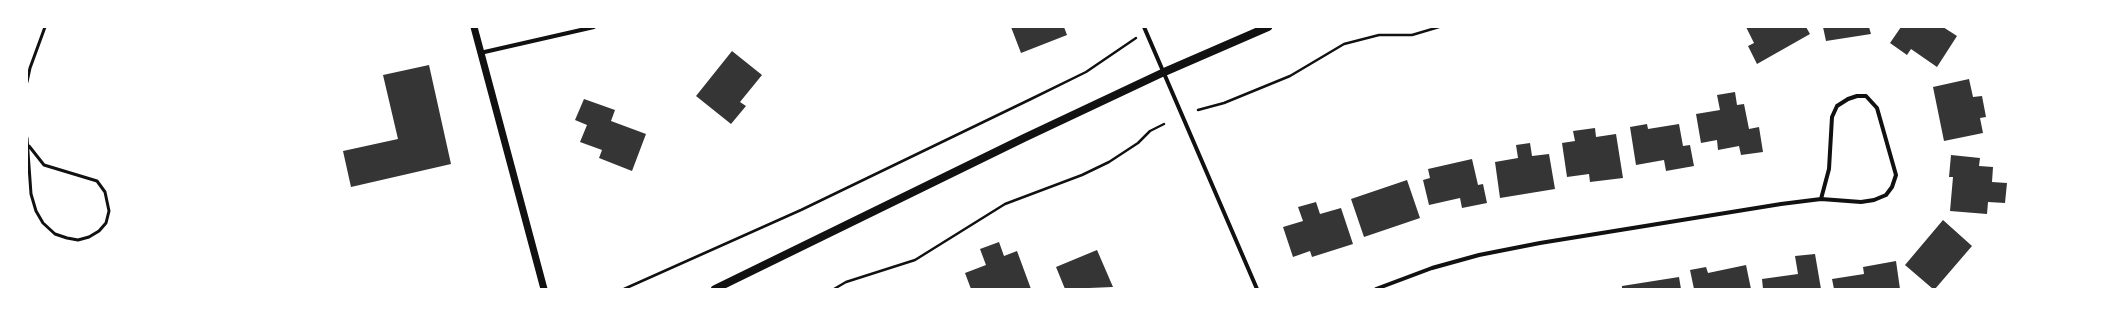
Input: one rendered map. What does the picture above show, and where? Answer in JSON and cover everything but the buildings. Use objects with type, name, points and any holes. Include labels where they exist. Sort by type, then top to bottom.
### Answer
[{"type":"main road","points":[[716,289],[1024,138],[1162,73],[1268,27]]},
{"type":"street","points":[[474,27],[544,289]]},
{"type":"street","points":[[480,53],[594,27]]},
{"type":"street","points":[[1144,27],[1162,73],[1257,289]]},
{"type":"street","points":[[1376,289],[1432,268],[1479,255],[1702,215],[1821,199],[1861,202],[1874,200],[1886,195],[1892,187],[1896,175],[1881,118],[1875,105],[1866,96],[1848,98],[1837,106],[1832,117],[1829,169],[1821,199]]},
{"type":"lane","points":[[27,82],[30,68],[45,27]]},
{"type":"lane","points":[[27,138],[29,146],[32,194],[36,211],[43,223],[55,234],[78,240],[90,237],[99,231],[106,223],[110,211],[105,192],[97,181],[44,165],[29,146]]},
{"type":"path","points":[[1198,110],[1224,103],[1290,76],[1344,44],[1379,36],[1412,35],[1439,27]]},
{"type":"path","points":[[624,289],[801,210],[1086,72],[1125,43],[1146,32]]},
{"type":"path","points":[[834,289],[846,282],[915,260],[1004,204],[1082,175],[1109,162],[1138,143],[1150,131],[1164,124]]}]
